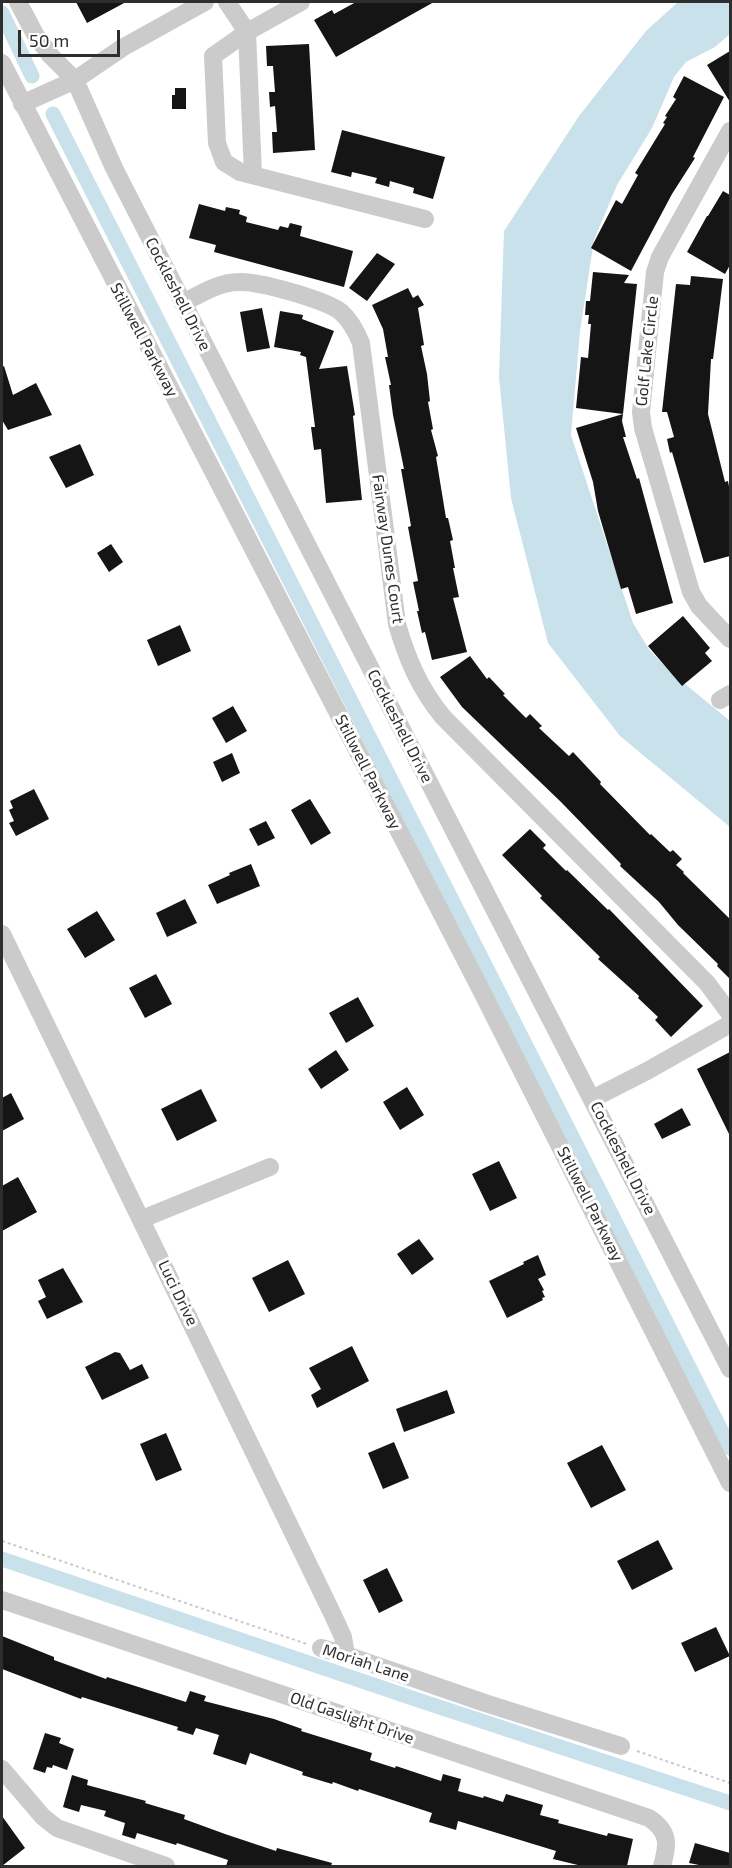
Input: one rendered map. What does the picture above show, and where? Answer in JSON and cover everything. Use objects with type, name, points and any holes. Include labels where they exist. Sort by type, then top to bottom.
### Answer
[{"type":"street","points":[[18,2],[36,36],[51,56],[75,80]]},
{"type":"street","points":[[22,104],[75,80],[122,48],[205,2]]},
{"type":"street","points":[[227,2],[247,32],[253,175]]},
{"type":"street","points":[[301,2],[247,32],[213,56],[217,143],[224,162],[253,175],[425,219]]},
{"type":"street","name":"Stillwell Parkway","points":[[2,63],[469,967],[730,1482]]},
{"type":"street","name":"Cockleshell Drive","points":[[75,80],[114,168],[730,1369]]},
{"type":"street","name":"Golf Lake Circle","points":[[730,131],[660,257],[655,272],[641,412],[643,428],[691,592],[699,606],[730,639]]},
{"type":"street","name":"Fairway Dunes Court","points":[[183,303],[225,284],[248,283],[323,302],[340,311],[353,325],[362,343],[397,624],[409,662],[418,681],[443,717],[707,983],[730,1014]]},
{"type":"street","name":"Luci Drive","points":[[2,934],[332,1612],[343,1636],[346,1655]]},
{"type":"street","points":[[592,1099],[657,1066],[730,1024]]},
{"type":"street","points":[[142,1219],[270,1167]]},
{"type":"street","name":"Old Gaslight Drive","points":[[2,1600],[649,1818],[657,1823],[666,1838],[667,1849],[662,1866]]},
{"type":"street","name":"Moriah Lane","points":[[321,1648],[621,1746]]},
{"type":"street","points":[[2,1769],[43,1817],[57,1828],[166,1866]]},
{"type":"path","name":"Moriah Lane","points":[[2,1541],[321,1648]]},
{"type":"path","points":[[621,1746],[730,1783]]},
{"type":"water","points":[[678,2],[730,2],[730,34],[715,47],[686,62],[674,77],[652,128],[617,185],[594,240],[580,331],[571,435],[633,623],[650,651],[673,674],[730,721],[730,827],[620,736],[548,643],[511,498],[499,377],[504,231],[579,116],[646,31]]},
{"type":"building","points":[[76,2],[126,2],[87,23]]},
{"type":"building","points":[[356,2],[434,2],[336,57],[314,20],[332,10],[334,14]]},
{"type":"building","points":[[309,44],[315,150],[273,153],[272,132],[277,132],[275,106],[270,107],[269,92],[275,92],[273,66],[267,66],[266,46]]},
{"type":"building","points":[[730,51],[730,102],[707,65]]},
{"type":"building","points":[[684,76],[724,97],[693,157],[695,158],[672,194],[631,271],[591,248],[616,200],[622,204],[638,175],[635,173],[665,124],[663,123],[667,117],[665,116],[676,99],[673,97]]},
{"type":"building","points":[[175,88],[186,88],[186,109],[172,109],[172,95],[175,95]]},
{"type":"building","points":[[342,130],[445,157],[433,199],[413,193],[414,188],[390,181],[389,187],[375,183],[377,178],[352,172],[351,177],[331,172]]},
{"type":"building","points":[[723,191],[730,195],[730,265],[725,274],[687,252]]},
{"type":"building","points":[[199,204],[225,211],[226,207],[240,210],[239,214],[247,217],[246,222],[278,230],[280,226],[288,228],[290,223],[302,226],[300,236],[353,251],[344,287],[214,252],[216,245],[189,238]]},
{"type":"building","points":[[377,253],[395,264],[367,301],[349,288]]},
{"type":"building","points":[[593,272],[629,275],[624,283],[637,284],[623,414],[576,408],[581,357],[588,358],[591,324],[588,324],[589,315],[585,315],[586,301],[590,301]]},
{"type":"building","points":[[691,276],[723,279],[713,359],[711,359],[708,414],[725,482],[728,481],[730,492],[730,556],[704,563],[672,452],[670,453],[667,439],[674,437],[667,412],[662,412],[676,284],[690,285]]},
{"type":"building","points":[[408,288],[413,298],[418,295],[424,305],[418,308],[433,429],[431,430],[438,456],[436,457],[446,518],[448,518],[453,540],[450,541],[459,597],[453,598],[467,652],[432,660],[417,611],[419,611],[413,582],[418,581],[408,527],[411,526],[401,469],[404,469],[393,415],[389,385],[391,385],[385,357],[388,357],[383,329],[372,305]]},
{"type":"building","points":[[262,308],[270,348],[247,352],[240,312]]},
{"type":"building","points":[[280,311],[303,315],[302,319],[334,331],[319,369],[347,366],[355,415],[353,416],[362,500],[326,503],[321,449],[314,450],[311,427],[315,427],[306,357],[300,355],[301,352],[274,347]]},
{"type":"building","points":[[4,366],[13,395],[36,383],[52,415],[8,430],[2,420],[2,367]]},
{"type":"building","points":[[623,414],[622,421],[626,437],[623,437],[637,479],[639,478],[673,603],[636,614],[628,587],[621,589],[598,511],[593,482],[576,428]]},
{"type":"building","points":[[80,444],[94,475],[66,488],[49,457]]},
{"type":"building","points":[[111,544],[123,562],[109,572],[97,553]]},
{"type":"building","points":[[683,616],[710,648],[705,653],[712,661],[682,686],[648,646]]},
{"type":"building","points":[[180,625],[191,651],[158,666],[147,640]]},
{"type":"building","points":[[470,656],[487,679],[489,677],[526,718],[530,714],[542,726],[539,728],[569,756],[573,752],[601,782],[600,784],[650,835],[682,859],[676,865],[730,919],[730,979],[659,902],[620,866],[621,864],[561,802],[462,707],[440,677]]},
{"type":"building","points":[[233,706],[247,731],[226,743],[212,718]]},
{"type":"building","points":[[232,753],[240,773],[222,782],[213,762]]},
{"type":"building","points":[[34,789],[49,819],[16,836],[9,823],[14,821],[9,810],[13,808],[10,801]]},
{"type":"building","points":[[310,799],[331,833],[311,845],[291,810]]},
{"type":"building","points":[[266,821],[275,838],[258,846],[249,829]]},
{"type":"building","points":[[530,829],[546,845],[543,848],[609,909],[703,1006],[671,1037],[655,1020],[658,1017],[638,998],[639,996],[598,959],[600,957],[540,898],[542,896],[502,855]]},
{"type":"building","points":[[251,864],[260,886],[217,904],[208,885]]},
{"type":"building","points":[[185,899],[197,923],[167,937],[156,913]]},
{"type":"building","points":[[97,911],[115,940],[85,958],[67,929]]},
{"type":"building","points":[[156,974],[172,1004],[145,1018],[129,988]]},
{"type":"building","points":[[358,997],[374,1026],[346,1043],[329,1013]]},
{"type":"building","points":[[336,1050],[349,1070],[321,1089],[308,1069]]},
{"type":"building","points":[[730,1052],[730,1136],[697,1069]]},
{"type":"building","points":[[407,1087],[424,1115],[400,1130],[383,1102]]},
{"type":"building","points":[[201,1089],[217,1121],[177,1141],[161,1109]]},
{"type":"building","points":[[11,1093],[24,1119],[2,1131],[2,1098]]},
{"type":"building","points":[[682,1108],[691,1125],[662,1139],[654,1124]]},
{"type":"building","points":[[499,1161],[517,1198],[490,1211],[472,1174]]},
{"type":"building","points":[[18,1177],[37,1212],[2,1231],[2,1186]]},
{"type":"building","points":[[419,1239],[434,1259],[412,1275],[397,1254]]},
{"type":"building","points":[[538,1255],[546,1275],[538,1279],[545,1297],[507,1318],[489,1281]]},
{"type":"building","points":[[288,1260],[305,1294],[269,1312],[252,1278]]},
{"type":"building","points":[[63,1268],[83,1302],[47,1319],[38,1301],[46,1297],[38,1280]]},
{"type":"building","points":[[352,1346],[369,1381],[317,1408],[311,1395],[321,1389],[309,1368]]},
{"type":"building","points":[[115,1352],[120,1353],[130,1370],[142,1364],[149,1378],[102,1400],[85,1367]]},
{"type":"building","points":[[447,1390],[455,1413],[404,1432],[396,1409]]},
{"type":"building","points":[[166,1433],[182,1470],[156,1481],[140,1444]]},
{"type":"building","points":[[394,1442],[409,1478],[383,1489],[368,1453]]},
{"type":"building","points":[[602,1445],[626,1490],[591,1508],[567,1463]]},
{"type":"building","points":[[658,1540],[673,1569],[632,1590],[617,1561]]},
{"type":"building","points":[[387,1568],[403,1601],[379,1613],[363,1580]]},
{"type":"building","points":[[716,1627],[730,1656],[695,1672],[681,1643]]},
{"type":"building","points":[[2,1636],[54,1657],[54,1660],[106,1679],[107,1677],[186,1702],[190,1691],[206,1696],[204,1701],[274,1719],[302,1729],[301,1731],[372,1753],[370,1760],[441,1781],[443,1774],[461,1779],[458,1791],[503,1802],[506,1794],[543,1805],[540,1815],[559,1820],[558,1823],[607,1836],[608,1833],[633,1839],[627,1866],[582,1866],[553,1859],[556,1851],[458,1821],[456,1830],[429,1822],[432,1813],[359,1789],[358,1791],[302,1775],[303,1772],[250,1753],[246,1765],[213,1754],[219,1735],[196,1728],[193,1735],[177,1730],[178,1727],[82,1697],[81,1699],[2,1669]]},
{"type":"building","points":[[45,1733],[61,1738],[59,1743],[74,1749],[67,1770],[53,1765],[52,1768],[47,1767],[45,1773],[33,1769]]},
{"type":"building","points":[[72,1775],[88,1780],[87,1785],[146,1801],[145,1803],[185,1815],[184,1819],[225,1834],[276,1851],[277,1848],[332,1863],[331,1866],[226,1866],[228,1860],[177,1843],[176,1845],[137,1833],[135,1839],[122,1835],[125,1823],[104,1816],[106,1811],[81,1805],[79,1812],[63,1807]]},
{"type":"building","points":[[2,1816],[25,1848],[2,1866]]},
{"type":"building","points":[[695,1843],[730,1853],[730,1866],[704,1866],[689,1863]]},
{"type":"waterway","points":[[2,13],[32,76]]},
{"type":"waterway","points":[[53,114],[730,1448]]},
{"type":"waterway","points":[[2,1559],[730,1803]]}]
